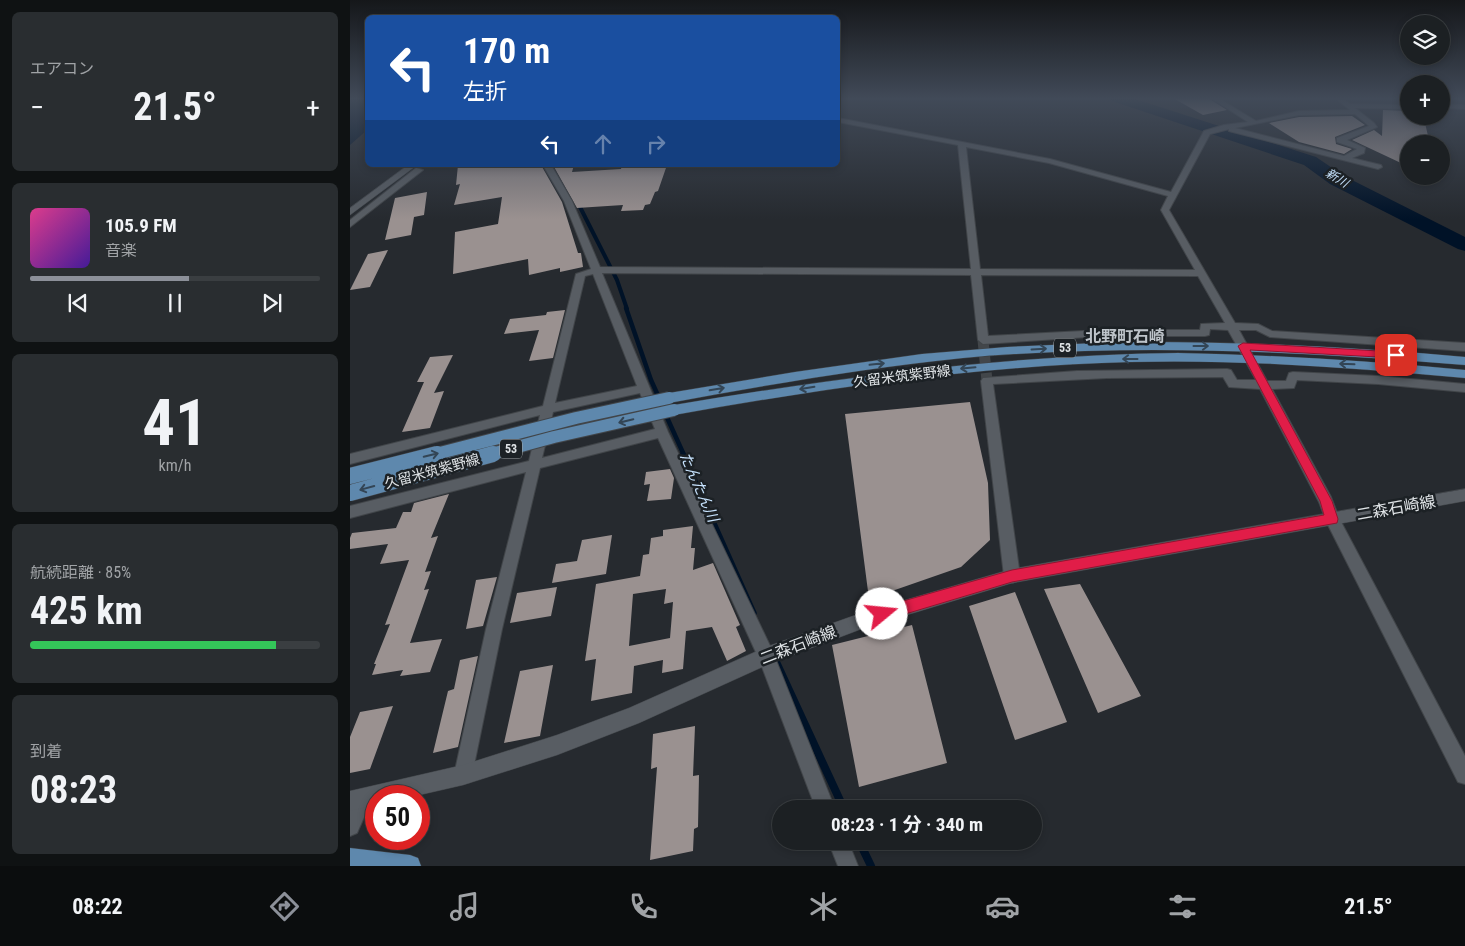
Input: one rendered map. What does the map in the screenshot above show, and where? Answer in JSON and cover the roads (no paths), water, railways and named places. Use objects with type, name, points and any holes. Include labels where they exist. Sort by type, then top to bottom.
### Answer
[{"type":"main road","points":[[350,212],[366,199],[416,167]]},
{"type":"main road","name":"久留米筑紫野線","points":[[350,493],[554,438],[671,404],[859,366],[1006,351],[1129,346],[1243,346],[1396,355],[1465,362]]},
{"type":"main road","name":"久留米筑紫野線","points":[[350,476],[576,418],[904,374],[1012,364],[1084,359],[1249,360],[1373,365],[1465,374]]},
{"type":"main road","name":"二森石崎線","points":[[356,800],[463,775],[557,745],[624,720],[766,656],[864,620],[1012,576],[1465,496]]},
{"type":"main road","points":[[350,859],[410,866]]},
{"type":"street","points":[[929,138],[1050,161],[1173,195]]},
{"type":"street","points":[[1204,138],[1165,210],[1243,346],[1326,501],[1332,519],[1465,775]]},
{"type":"street","points":[[1269,138],[1378,167]]},
{"type":"street","points":[[1343,159],[1361,151],[1361,148],[1340,140],[1344,138]]},
{"type":"street","points":[[962,145],[982,340],[1103,334],[1205,333],[1205,326],[1258,327],[1270,334],[1465,347]]},
{"type":"street","points":[[350,224],[416,167]]},
{"type":"street","points":[[548,167],[568,201],[662,432],[766,656],[822,800]]},
{"type":"street","points":[[463,775],[494,629],[581,274],[597,270],[1200,273]]},
{"type":"street","points":[[1012,576],[987,381],[1078,374],[1185,372],[1227,373],[1233,384],[1290,385],[1294,376],[1378,380],[1465,388]]},
{"type":"street","points":[[350,459],[548,409],[644,388]]},
{"type":"street","points":[[350,512],[662,432]]},
{"type":"street","points":[[350,826],[356,800]]},
{"type":"street","points":[[842,850],[848,866]]},
{"type":"water","points":[[350,138],[357,138],[350,145]]},
{"type":"waterway","name":"新川","points":[[1241,138],[1310,161],[1337,180],[1465,245]]},
{"type":"waterway","name":"たんたん川","points":[[578,203],[617,280],[627,309]]},
{"type":"waterway","name":"たんたん川","points":[[626,308],[651,380],[660,400]]},
{"type":"waterway","name":"たんたん川","points":[[665,413],[684,455]]},
{"type":"waterway","name":"たんたん川","points":[[683,454],[754,613]]},
{"type":"waterway","name":"たんたん川","points":[[776,662],[840,800]]},
{"type":"waterway","name":"たんたん川","points":[[863,850],[871,866]]},
{"type":"tunnel","points":[[983,340],[987,381]]},
{"type":"district","name":"北野町石崎","points":[[1125,336]]}]
